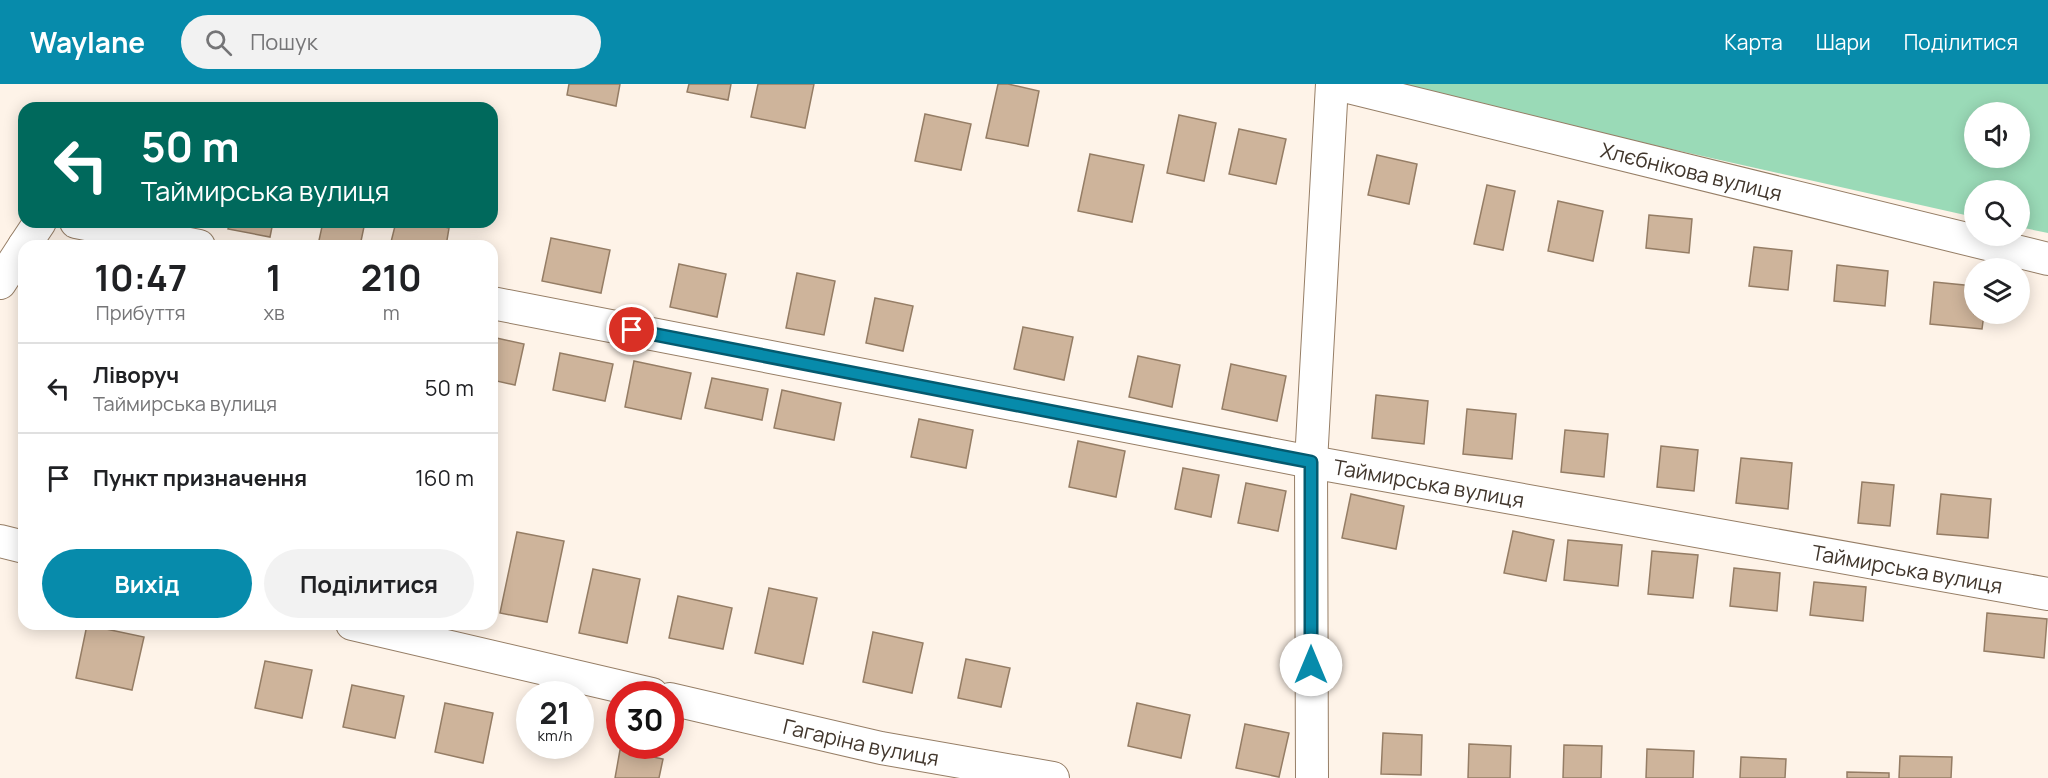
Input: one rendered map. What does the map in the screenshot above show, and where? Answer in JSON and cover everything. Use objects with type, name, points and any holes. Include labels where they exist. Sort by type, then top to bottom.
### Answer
[{"type":"street","name":"Хлєбнікова вулиця","points":[[1334,84],[2048,259]]},
{"type":"street","points":[[1312,778],[1311,462],[1334,84]]},
{"type":"street","points":[[107,228],[168,240]]},
{"type":"street","points":[[0,283],[18,255]]},
{"type":"street","name":"Таймирська вулиця","points":[[498,304],[1311,462],[2048,594]]},
{"type":"street","points":[[0,542],[18,546]]},
{"type":"street","points":[[378,630],[606,683]]},
{"type":"street","name":"Гагаріна вулиця","points":[[684,702],[880,748],[1053,778]]},
{"type":"green space","points":[[1381,84],[2048,84],[2048,233],[2030,229],[2030,180],[1964,180],[1964,215]]},
{"type":"building","points":[[569,84],[620,84],[616,106],[567,95]]},
{"type":"building","points":[[689,84],[731,84],[728,100],[687,92]]},
{"type":"building","points":[[758,84],[814,84],[805,128],[751,117]]},
{"type":"building","points":[[998,84],[1039,91],[1028,146],[986,138]]},
{"type":"building","points":[[925,114],[971,124],[961,170],[915,161]]},
{"type":"building","points":[[1179,115],[1216,123],[1204,181],[1167,173]]},
{"type":"building","points":[[1239,129],[1286,139],[1276,184],[1229,174]]},
{"type":"building","points":[[1090,154],[1144,165],[1132,222],[1078,211]]},
{"type":"building","points":[[1377,155],[1417,164],[1409,204],[1368,195]]},
{"type":"building","points":[[1487,185],[1515,191],[1503,250],[1474,244]]},
{"type":"building","points":[[1558,201],[1603,211],[1593,261],[1548,251]]},
{"type":"building","points":[[1649,215],[1692,219],[1689,253],[1646,248]]},
{"type":"building","points":[[228,228],[272,228],[270,237]]},
{"type":"building","points":[[322,228],[364,228],[361,240],[319,240]]},
{"type":"building","points":[[394,228],[449,228],[447,240],[392,240]]},
{"type":"building","points":[[551,238],[610,250],[601,293],[542,281]]},
{"type":"building","points":[[1754,247],[1792,251],[1788,290],[1749,286]]},
{"type":"building","points":[[679,264],[726,274],[717,317],[670,307]]},
{"type":"building","points":[[1837,265],[1888,271],[1885,306],[1834,301]]},
{"type":"building","points":[[797,273],[835,281],[824,335],[786,328]]},
{"type":"building","points":[[1934,282],[1964,285],[1964,324],[1983,324],[1982,329],[1930,324]]},
{"type":"building","points":[[875,298],[913,306],[903,351],[866,343]]},
{"type":"building","points":[[1023,327],[1073,337],[1064,380],[1014,369]]},
{"type":"building","points":[[498,338],[524,344],[515,385],[498,381]]},
{"type":"building","points":[[560,353],[613,364],[605,401],[553,390]]},
{"type":"building","points":[[1138,356],[1180,365],[1172,407],[1129,397]]},
{"type":"building","points":[[634,361],[691,373],[681,419],[625,407]]},
{"type":"building","points":[[1231,364],[1286,376],[1277,421],[1222,409]]},
{"type":"building","points":[[712,378],[768,389],[762,420],[705,408]]},
{"type":"building","points":[[782,390],[841,403],[834,440],[774,428]]},
{"type":"building","points":[[1376,395],[1428,401],[1424,444],[1372,438]]},
{"type":"building","points":[[1467,409],[1516,414],[1512,459],[1463,454]]},
{"type":"building","points":[[919,419],[973,430],[966,468],[911,457]]},
{"type":"building","points":[[1565,430],[1608,434],[1604,477],[1561,472]]},
{"type":"building","points":[[1078,441],[1125,451],[1116,497],[1069,487]]},
{"type":"building","points":[[1661,446],[1698,450],[1694,491],[1657,487]]},
{"type":"building","points":[[1741,458],[1792,463],[1788,509],[1736,503]]},
{"type":"building","points":[[1183,468],[1219,475],[1211,517],[1175,509]]},
{"type":"building","points":[[1862,482],[1894,485],[1890,526],[1858,523]]},
{"type":"building","points":[[1246,483],[1286,491],[1278,531],[1238,523]]},
{"type":"building","points":[[1351,494],[1404,506],[1396,549],[1342,538]]},
{"type":"building","points":[[1941,494],[1991,499],[1988,538],[1937,534]]},
{"type":"building","points":[[1513,531],[1554,540],[1546,581],[1504,573]]},
{"type":"building","points":[[517,532],[564,541],[547,622],[500,613]]},
{"type":"building","points":[[1568,540],[1622,545],[1618,586],[1564,580]]},
{"type":"building","points":[[1652,551],[1698,555],[1693,598],[1648,594]]},
{"type":"building","points":[[1734,568],[1780,573],[1777,611],[1730,606]]},
{"type":"building","points":[[593,569],[640,579],[627,643],[579,633]]},
{"type":"building","points":[[1814,582],[1866,587],[1863,621],[1810,615]]},
{"type":"building","points":[[769,588],[817,598],[803,664],[755,653]]},
{"type":"building","points":[[678,596],[732,608],[723,649],[669,638]]},
{"type":"building","points":[[1987,613],[2047,619],[2044,658],[1984,651]]},
{"type":"building","points":[[86,630],[111,630],[144,637],[132,690],[76,678]]},
{"type":"building","points":[[873,632],[923,643],[912,693],[863,682]]},
{"type":"building","points":[[966,659],[1010,668],[1001,707],[958,698]]},
{"type":"building","points":[[265,661],[312,670],[302,718],[255,708]]},
{"type":"building","points":[[352,685],[404,696],[395,738],[343,727]]},
{"type":"building","points":[[445,703],[493,713],[483,763],[435,752]]},
{"type":"building","points":[[1137,703],[1190,715],[1181,758],[1128,746]]},
{"type":"building","points":[[1245,724],[1289,733],[1279,777],[1236,768]]},
{"type":"building","points":[[1383,733],[1422,735],[1421,775],[1381,774]]},
{"type":"building","points":[[1469,744],[1511,746],[1510,778],[1468,778]]},
{"type":"building","points":[[1564,745],[1602,746],[1601,778],[1563,778]]},
{"type":"building","points":[[1647,749],[1694,751],[1693,778],[1646,778]]},
{"type":"building","points":[[1900,756],[1952,757],[1951,778],[1899,778]]},
{"type":"building","points":[[1741,757],[1786,759],[1785,778],[1740,778]]},
{"type":"building","points":[[618,759],[663,759],[659,778],[615,778]]},
{"type":"building","points":[[1847,772],[1889,773],[1889,778],[1847,778]]},
{"type":"route","points":[[632,330],[1311,462],[1311,665]]}]
